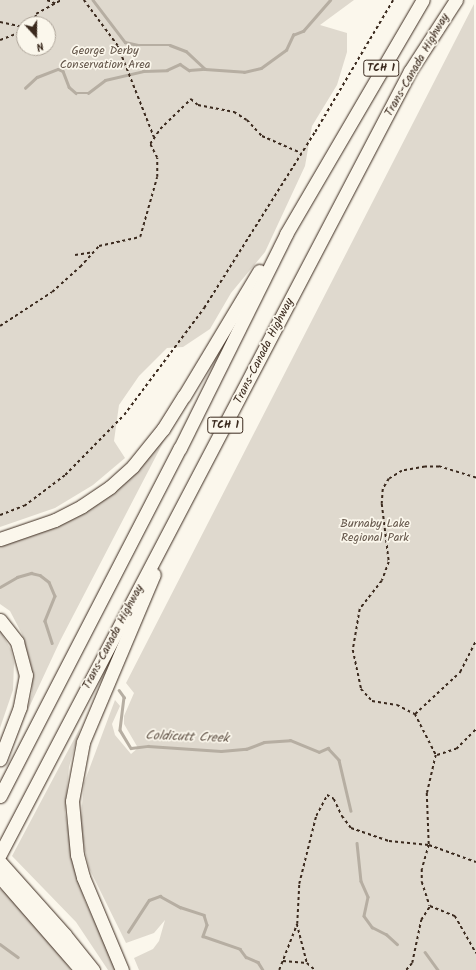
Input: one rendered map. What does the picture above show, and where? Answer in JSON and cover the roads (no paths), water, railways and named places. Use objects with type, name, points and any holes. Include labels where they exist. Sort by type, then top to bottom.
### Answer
[{"type":"highway","name":"TCH 1","points":[[0,796],[177,455],[286,234],[423,0]]},
{"type":"highway","name":"Trans-Canada Highway","points":[[0,854],[169,534],[410,71],[456,0]]},
{"type":"highway","points":[[0,539],[55,520],[82,506],[110,487],[133,466],[167,423],[268,256],[286,234]]},
{"type":"highway","points":[[122,970],[83,876],[77,855],[72,801],[83,742],[142,608],[169,534]]},
{"type":"highway","points":[[0,620],[17,642],[26,675],[20,707],[0,759]]},
{"type":"highway","points":[[0,862],[19,891],[81,970]]},
{"type":"highway","points":[[0,876],[19,891],[65,935],[93,970]]},
{"type":"waterway","points":[[93,0],[125,42],[138,45],[170,45],[186,51],[205,69],[244,72],[261,68],[286,50],[293,35],[303,31],[330,0]]},
{"type":"waterway","points":[[25,88],[37,77],[58,69],[63,71],[69,87],[76,93],[88,93],[105,80],[143,71],[167,70],[180,64],[189,70],[205,69]]},
{"type":"waterway","name":"Coldicutt Creek","points":[[0,587],[17,577],[31,573],[40,575],[49,582],[55,596],[45,621],[52,643]]},
{"type":"waterway","name":"Coldicutt Creek","points":[[119,690],[124,697],[120,730],[131,748],[148,746],[221,751],[246,749],[264,742],[290,740],[319,752],[328,748],[339,760],[351,811]]},
{"type":"waterway","name":"Coldicutt Creek","points":[[357,843],[361,881],[368,897],[364,916],[372,927],[386,934],[397,944]]},
{"type":"waterway","points":[[128,932],[149,900],[160,896],[180,907],[204,915],[207,925],[203,936],[240,949],[246,957],[258,962],[263,970]]},
{"type":"waterway","points":[[0,944],[18,957]]},
{"type":"waterway","name":"Coldicutt Creek","points":[[425,952],[438,970]]},
{"type":"park label","name":"George Derby Conservation Area","points":[[105,58]]},
{"type":"park label","name":"Burnaby Lake Regional Park","points":[[375,531]]}]
